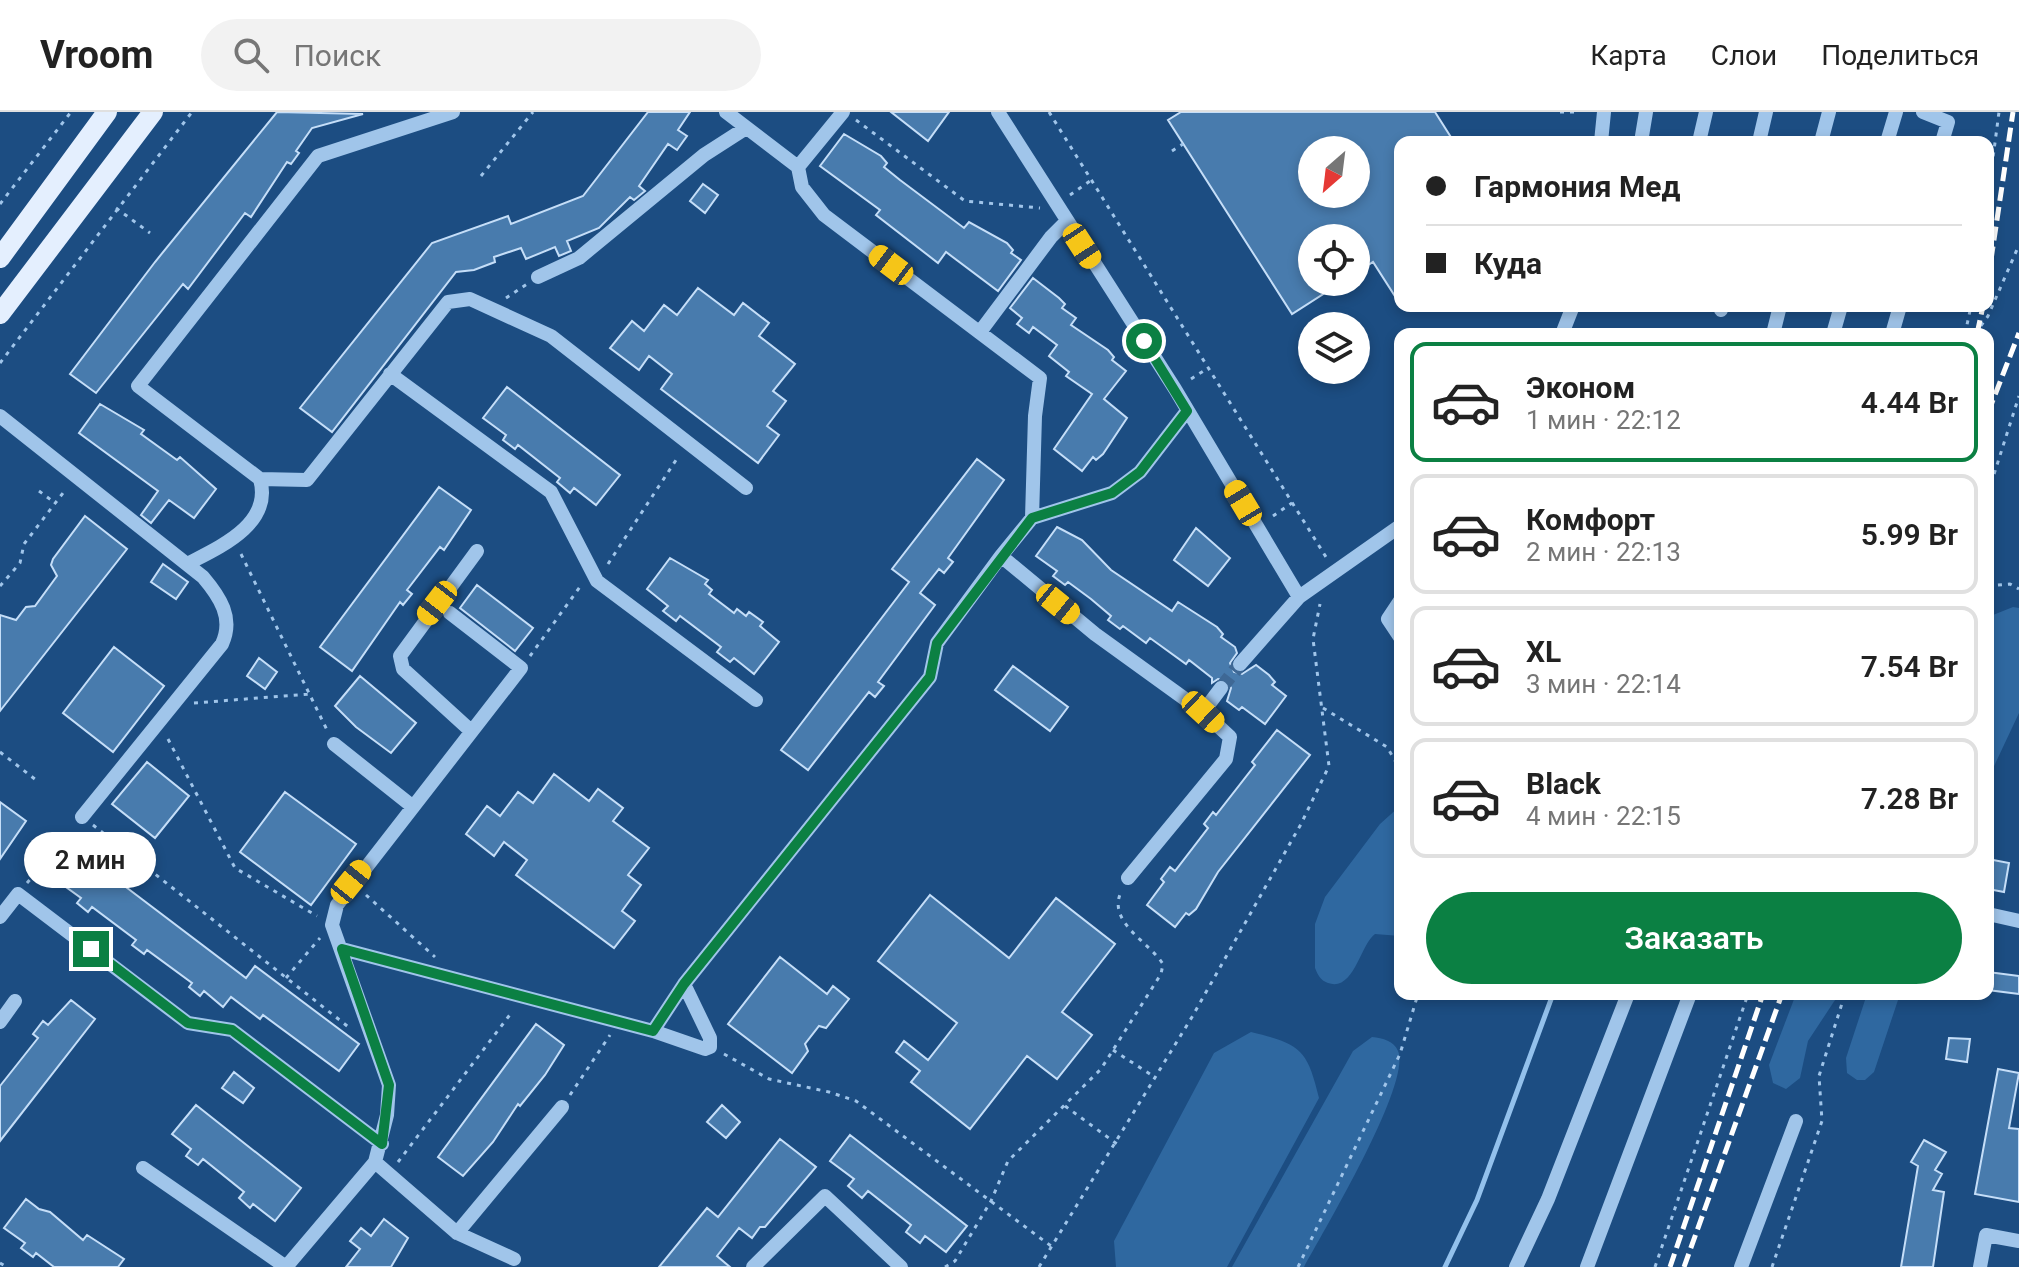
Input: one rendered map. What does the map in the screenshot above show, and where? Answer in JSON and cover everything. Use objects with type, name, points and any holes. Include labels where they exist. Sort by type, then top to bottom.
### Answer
[{"type":"main road","points":[[0,258],[107,112]]},
{"type":"main road","points":[[0,314],[153,112]]},
{"type":"street","points":[[187,564],[234,540],[257,511],[264,491],[260,479],[138,386],[318,156],[453,112]]},
{"type":"street","points":[[726,112],[798,167],[802,187],[824,215],[1040,378],[1035,416],[1032,518]]},
{"type":"street","points":[[998,112],[1187,411],[1299,597]]},
{"type":"street","points":[[1602,136],[1604,112]]},
{"type":"street","points":[[1642,136],[1646,112]]},
{"type":"street","points":[[1700,136],[1706,112]]},
{"type":"street","points":[[1760,136],[1766,112]]},
{"type":"street","points":[[1823,136],[1829,112]]},
{"type":"street","points":[[1889,136],[1896,112]]},
{"type":"street","points":[[1923,112],[1948,122],[1944,136]]},
{"type":"street","points":[[798,167],[847,114]]},
{"type":"street","points":[[538,277],[579,258],[704,155],[746,128]]},
{"type":"street","points":[[980,332],[1051,237],[1066,222]]},
{"type":"street","points":[[260,479],[307,480],[448,302],[470,299],[551,336],[746,488]]},
{"type":"street","points":[[390,374],[551,492],[594,576],[756,700]]},
{"type":"street","points":[[653,1031],[684,984],[930,677],[937,643],[1032,518],[1112,493],[1140,472],[1187,411]]},
{"type":"street","points":[[0,416],[187,564],[214,591],[228,625],[222,644],[82,817]]},
{"type":"street","points":[[1240,664],[1299,597],[1394,530]]},
{"type":"street","points":[[471,731],[403,669],[400,656],[477,551]]},
{"type":"street","points":[[1001,556],[1095,634],[1203,712],[1230,737],[1226,759],[1128,878]]},
{"type":"street","points":[[1394,610],[1388,619],[1394,628]]},
{"type":"street","points":[[143,1168],[286,1267],[375,1162],[382,1144],[389,1085],[332,925],[337,905],[351,882],[521,668],[450,613]]},
{"type":"street","points":[[1203,712],[1221,688]]},
{"type":"street","points":[[334,744],[412,806]]},
{"type":"street","points":[[0,917],[18,894],[188,1023],[232,1030],[382,1144]]},
{"type":"street","points":[[1994,915],[2019,921]]},
{"type":"street","points":[[342,949],[653,1031],[700,1048],[710,1047],[710,1038],[684,984]]},
{"type":"street","points":[[1516,1267],[1548,1199],[1626,1000]]},
{"type":"street","points":[[1587,1267],[1688,1000]]},
{"type":"street","points":[[0,1022],[15,1001]]},
{"type":"street","points":[[457,1233],[562,1107]]},
{"type":"street","points":[[1741,1267],[1796,1121]]},
{"type":"street","points":[[375,1162],[457,1233],[514,1259]]},
{"type":"street","points":[[753,1267],[825,1196],[901,1267]]},
{"type":"street","points":[[1980,1267],[1986,1235],[2019,1241]]},
{"type":"path","points":[[0,204],[71,112]]},
{"type":"path","points":[[0,363],[192,112]]},
{"type":"path","points":[[481,176],[533,112]]},
{"type":"path","points":[[1049,112],[1327,558]]},
{"type":"path","points":[[1560,112],[1576,112]]},
{"type":"path","points":[[1994,150],[1999,112]]},
{"type":"path","points":[[847,114],[965,201],[1033,209],[1048,207]]},
{"type":"path","points":[[1172,151],[1183,144]]},
{"type":"path","points":[[1065,198],[1090,181]]},
{"type":"path","points":[[116,208],[150,233]]},
{"type":"path","points":[[1994,302],[2019,245]]},
{"type":"path","points":[[490,308],[538,277]]},
{"type":"path","points":[[1191,379],[1208,368]]},
{"type":"path","points":[[1994,474],[2019,396]]},
{"type":"path","points":[[521,668],[594,576],[688,444]]},
{"type":"path","points":[[0,586],[14,571],[24,544],[66,489]]},
{"type":"path","points":[[39,491],[55,503]]},
{"type":"path","points":[[1273,516],[1292,503]]},
{"type":"path","points":[[234,540],[334,744]]},
{"type":"path","points":[[1994,585],[2010,584],[2019,589]]},
{"type":"path","points":[[1039,1267],[1156,1078],[1294,837],[1329,766],[1313,639],[1320,604]]},
{"type":"path","points":[[173,704],[310,694]]},
{"type":"path","points":[[1322,707],[1387,747],[1394,759]]},
{"type":"path","points":[[159,722],[235,868],[332,925],[286,978]]},
{"type":"path","points":[[0,752],[36,780]]},
{"type":"path","points":[[18,894],[82,817],[373,1046]]},
{"type":"path","points":[[945,1267],[955,1261],[991,1201],[1008,1161],[1101,1069],[1161,974],[1163,964],[1117,911],[1118,899],[1128,878]]},
{"type":"path","points":[[351,882],[463,981]]},
{"type":"path","points":[[389,1174],[523,998]]},
{"type":"path","points":[[1298,1267],[1400,1054],[1416,1000]]},
{"type":"path","points":[[1655,1267],[1746,1000]]},
{"type":"path","points":[[562,1107],[618,1022]]},
{"type":"path","points":[[710,1047],[769,1079],[856,1101],[1053,1247]]},
{"type":"path","points":[[1113,1050],[1156,1078]]},
{"type":"path","points":[[1064,1106],[1117,1144]]},
{"type":"path","points":[[0,1263],[7,1267]]},
{"type":"shaded area","points":[[2013,607],[2019,608],[2019,713],[1994,766],[1994,615]]},
{"type":"shaded area","points":[[1394,811],[1394,936],[1375,934],[1344,981],[1328,983],[1321,979],[1315,968],[1315,924],[1325,897],[1380,824]]},
{"type":"shaded area","points":[[1794,1000],[1835,1000],[1808,1041],[1800,1078],[1786,1089],[1773,1083],[1769,1065]]},
{"type":"shaded area","points":[[1865,1000],[1898,1000],[1874,1072],[1865,1080],[1857,1080],[1847,1073],[1846,1058]]},
{"type":"shaded area","points":[[1251,1032],[1281,1040],[1299,1051],[1310,1068],[1319,1098],[1227,1267],[1116,1267],[1114,1241],[1214,1053]]},
{"type":"shaded area","points":[[1372,1037],[1388,1041],[1398,1051],[1399,1068],[1392,1093],[1346,1192],[1304,1267],[1232,1267],[1353,1051]]},
{"type":"building","points":[[277,112],[363,114],[312,128],[296,151],[299,153],[291,164],[287,162],[251,217],[245,213],[188,289],[183,284],[96,393],[70,374],[155,262]]},
{"type":"building","points":[[648,112],[690,112],[678,130],[687,136],[677,150],[668,144],[639,186],[645,191],[634,200],[630,197],[599,228],[567,241],[571,251],[559,256],[555,247],[526,259],[521,248],[494,257],[495,262],[474,270],[456,272],[332,432],[300,408],[432,243],[508,216],[511,224],[583,196]]},
{"type":"building","points":[[891,112],[949,112],[928,141]]},
{"type":"building","points":[[1181,112],[1435,112],[1450,136],[1394,136],[1394,295],[1373,262],[1370,264],[1370,224],[1298,224],[1298,296],[1320,296],[1292,314],[1168,120]]},
{"type":"building","points":[[844,134],[881,156],[887,163],[884,167],[964,228],[969,222],[1007,243],[1013,250],[1011,253],[1021,260],[998,291],[946,252],[938,263],[876,215],[880,210],[820,166]]},
{"type":"building","points":[[703,184],[718,195],[705,213],[690,201]]},
{"type":"building","points":[[1033,278],[1065,304],[1062,308],[1076,318],[1071,325],[1108,350],[1114,357],[1112,360],[1126,371],[1104,399],[1127,418],[1103,454],[1096,460],[1093,457],[1082,471],[1054,449],[1092,394],[1066,376],[1069,372],[1049,356],[1057,345],[1033,327],[1029,333],[1017,324],[1022,318],[1010,308]]},
{"type":"building","points":[[698,288],[734,315],[743,303],[769,323],[759,336],[795,364],[773,391],[786,401],[767,426],[779,435],[758,463],[661,389],[672,374],[649,356],[639,370],[610,348],[632,321],[644,331],[664,305],[677,315]]},
{"type":"building","points":[[507,387],[620,475],[596,505],[574,488],[570,493],[557,482],[560,478],[518,445],[515,449],[503,440],[506,435],[483,418]]},
{"type":"building","points":[[100,404],[144,430],[141,434],[177,460],[180,457],[216,489],[194,518],[169,500],[151,523],[141,515],[158,491],[79,433]]},
{"type":"building","points":[[977,459],[1004,480],[948,558],[953,562],[944,573],[939,569],[920,593],[935,605],[878,682],[884,686],[875,697],[869,692],[808,770],[781,750],[909,582],[892,569]]},
{"type":"building","points":[[439,487],[471,510],[444,550],[440,547],[407,590],[412,594],[403,605],[400,602],[352,671],[320,647]]},
{"type":"building","points":[[85,516],[127,549],[0,711],[0,615],[16,620],[26,607],[35,606],[57,576],[51,565],[53,559]]},
{"type":"building","points":[[1057,527],[1082,540],[1111,570],[1172,611],[1178,602],[1217,627],[1223,634],[1221,637],[1235,647],[1237,653],[1230,663],[1234,672],[1242,674],[1256,665],[1269,675],[1275,682],[1272,685],[1286,696],[1265,724],[1242,707],[1239,710],[1227,701],[1231,688],[1226,680],[1218,679],[1212,683],[1212,678],[1189,660],[1186,664],[1150,638],[1146,643],[1123,626],[1120,629],[1108,620],[1111,616],[1091,599],[1068,582],[1065,585],[1053,576],[1057,571],[1036,556]]},
{"type":"building","points":[[1196,528],[1230,558],[1208,586],[1174,560]]},
{"type":"building","points":[[670,558],[708,580],[705,584],[712,590],[709,594],[734,613],[737,609],[746,616],[749,612],[763,622],[760,626],[779,642],[754,674],[734,658],[730,662],[717,652],[721,647],[680,616],[676,621],[663,611],[668,606],[647,589]]},
{"type":"building","points":[[163,564],[188,582],[176,599],[151,582]]},
{"type":"building","points":[[477,585],[533,628],[515,651],[460,608]]},
{"type":"building","points":[[114,647],[164,686],[113,752],[63,713]]},
{"type":"building","points":[[259,658],[277,672],[265,689],[247,676]]},
{"type":"building","points":[[1013,666],[1068,707],[1050,731],[995,690]]},
{"type":"building","points":[[360,676],[416,723],[391,753],[356,727],[335,706]]},
{"type":"building","points":[[1277,730],[1310,755],[1218,872],[1196,909],[1189,915],[1186,913],[1175,927],[1147,905],[1164,882],[1161,879],[1170,867],[1175,871],[1208,828],[1204,824],[1213,812],[1216,815],[1255,765],[1252,762]]},
{"type":"building","points":[[147,762],[189,796],[155,838],[112,804]]},
{"type":"building","points":[[554,774],[589,801],[598,789],[623,808],[613,821],[649,848],[628,875],[641,885],[622,911],[635,921],[614,948],[516,875],[527,860],[504,842],[494,856],[466,834],[487,806],[500,816],[518,792],[533,803]]},
{"type":"building","points":[[285,792],[356,844],[311,905],[240,852]]},
{"type":"building","points":[[0,802],[26,821],[0,859]]},
{"type":"building","points":[[81,853],[246,978],[255,966],[359,1044],[339,1071],[263,1015],[260,1019],[231,997],[223,1007],[204,991],[200,996],[189,987],[192,983],[147,950],[144,954],[132,945],[136,940],[92,907],[88,912],[77,903],[81,898],[59,882]]},
{"type":"building","points":[[1994,860],[2009,863],[2004,892],[1994,890]]},
{"type":"building","points":[[930,895],[1009,958],[1056,898],[1115,944],[1062,1012],[1092,1035],[1057,1079],[1027,1056],[970,1129],[911,1082],[920,1071],[896,1052],[904,1041],[928,1060],[957,1023],[878,961]]},
{"type":"building","points":[[780,957],[827,994],[833,986],[849,999],[826,1028],[819,1026],[805,1044],[808,1051],[792,1073],[728,1024]]},
{"type":"building","points":[[1994,973],[2019,976],[2019,994],[1994,991]]},
{"type":"building","points":[[71,1000],[95,1019],[0,1141],[0,1086],[38,1038],[33,1034],[43,1021],[48,1025]]},
{"type":"building","points":[[536,1024],[564,1045],[545,1075],[520,1106],[518,1104],[493,1142],[463,1176],[438,1157]]},
{"type":"building","points":[[1949,1038],[1970,1039],[1967,1062],[1946,1059]]},
{"type":"building","points":[[1998,1069],[2019,1073],[2009,1128],[2019,1129],[2019,1202],[1975,1194]]},
{"type":"building","points":[[234,1072],[254,1088],[243,1103],[222,1088]]},
{"type":"building","points":[[196,1105],[301,1188],[275,1221],[253,1204],[250,1208],[239,1198],[244,1192],[203,1159],[198,1165],[186,1156],[191,1149],[172,1134]]},
{"type":"building","points":[[722,1105],[740,1122],[726,1138],[707,1122]]},
{"type":"building","points":[[850,1135],[967,1226],[946,1252],[925,1236],[920,1243],[906,1232],[911,1225],[868,1191],[862,1198],[848,1186],[854,1179],[830,1161]]},
{"type":"building","points":[[780,1139],[816,1167],[752,1238],[739,1228],[717,1256],[730,1267],[659,1267],[707,1208],[718,1217]]},
{"type":"building","points":[[1924,1140],[1946,1152],[1935,1170],[1942,1174],[1933,1190],[1944,1192],[1933,1267],[1901,1267],[1918,1166],[1911,1162]]},
{"type":"building","points":[[26,1199],[39,1209],[50,1212],[83,1240],[87,1235],[124,1259],[118,1267],[54,1267],[36,1253],[33,1257],[21,1248],[25,1243],[4,1228]]},
{"type":"building","points":[[384,1219],[408,1238],[391,1267],[346,1267],[360,1249],[350,1241],[361,1228],[371,1236]]},
{"type":"waterway","points":[[1445,1267],[1477,1200],[1551,1000]]},
{"type":"tunnel","points":[[1221,688],[1240,664]]},
{"type":"railway","points":[[1994,240],[2013,112]]},
{"type":"railway","points":[[1978,328],[1982,312]]},
{"type":"railway","points":[[1994,398],[2019,333]]},
{"type":"railway","points":[[1670,1267],[1761,1000]]},
{"type":"railway","points":[[1684,1267],[1780,1000]]},
{"type":"route","points":[[91,949],[188,1023],[232,1030],[382,1144],[389,1085],[342,949],[653,1031],[684,984],[930,677],[937,643],[1032,518],[1112,493],[1140,472],[1187,411],[1144,341]]}]
